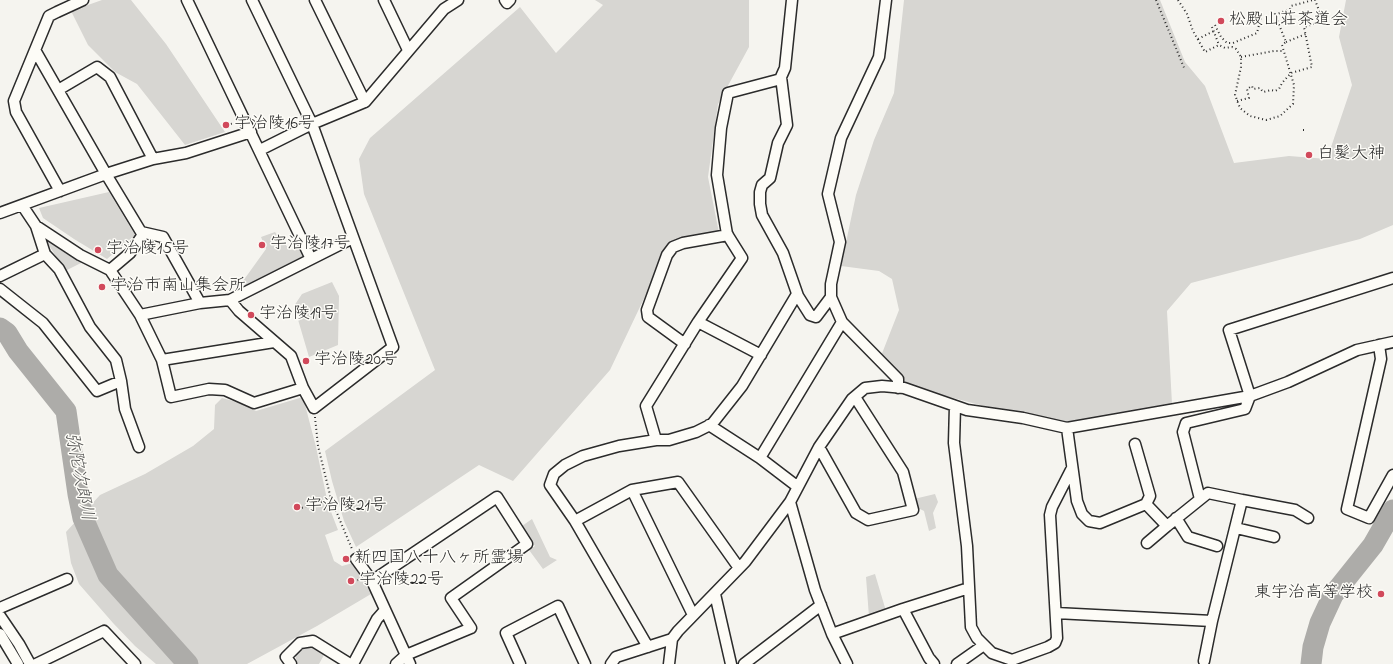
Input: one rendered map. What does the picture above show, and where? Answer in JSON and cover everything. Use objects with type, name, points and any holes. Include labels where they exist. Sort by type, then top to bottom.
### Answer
[{"type":"street","points":[[60,191],[16,112],[14,101],[49,16],[83,0]]},
{"type":"street","points":[[230,300],[239,311],[291,356],[303,388],[314,408],[393,347],[312,124],[252,0]]},
{"type":"street","points":[[315,0],[365,102]]},
{"type":"street","points":[[384,0],[408,50]]},
{"type":"street","points":[[260,150],[312,124],[365,102],[408,50],[442,4],[458,0]]},
{"type":"street","points":[[505,0],[506,2],[510,0]]},
{"type":"street","points":[[792,0],[785,68],[781,79],[787,125],[778,143],[770,178],[762,185],[760,192],[760,204],[762,215],[783,253],[797,294],[810,315],[816,317],[832,297]]},
{"type":"street","points":[[886,0],[879,57],[841,138],[828,194],[840,242],[830,284],[832,297],[842,322],[898,379],[898,388]]},
{"type":"street","points":[[190,1],[312,259]]},
{"type":"street","points":[[35,50],[141,232],[163,237],[200,303]]},
{"type":"street","points":[[58,90],[97,67],[110,78],[153,159]]},
{"type":"street","points":[[656,440],[646,406],[698,322],[742,258],[728,236],[717,175],[721,128],[728,93],[781,79]]},
{"type":"street","points":[[0,213],[106,174],[153,159],[186,153],[251,132]]},
{"type":"street","points":[[22,206],[36,226],[45,254],[60,268],[90,326],[116,360],[121,380],[125,409],[139,447]]},
{"type":"street","points":[[36,226],[80,255],[110,270],[140,315],[162,360],[171,397],[209,389],[225,390],[254,403],[303,388]]},
{"type":"street","points":[[110,270],[130,253],[144,233]]},
{"type":"street","points":[[685,344],[648,318],[647,310],[667,255],[673,247],[683,243],[728,236]]},
{"type":"street","points":[[140,315],[200,303],[230,300],[353,238]]},
{"type":"street","points":[[0,276],[45,254]]},
{"type":"street","points":[[1200,499],[1182,432],[1186,423],[1244,408],[1250,396],[1229,330],[1393,278]]},
{"type":"street","points":[[0,289],[43,323],[97,391],[121,380]]},
{"type":"street","points":[[648,647],[575,521],[550,485],[554,474],[565,465],[584,456],[619,446],[656,440],[669,440],[696,432],[709,425],[742,386],[797,294]]},
{"type":"street","points":[[698,322],[761,355]]},
{"type":"street","points":[[760,458],[842,322]]},
{"type":"street","points":[[162,360],[274,342]]},
{"type":"street","points":[[669,663],[672,639],[739,568],[790,502],[819,447],[855,396],[865,388],[882,386],[898,388],[967,410],[1023,418],[1067,428],[1250,396],[1288,382],[1357,350],[1393,342]]},
{"type":"street","points":[[1379,346],[1381,359],[1347,509],[1369,518],[1393,475]]},
{"type":"street","points":[[819,447],[856,513],[868,520],[913,510],[903,472],[855,396]]},
{"type":"street","points":[[955,406],[954,443],[967,546],[971,627],[976,638],[992,653],[1012,660],[1048,647],[1057,638],[1050,515],[1052,507],[1072,468]]},
{"type":"street","points":[[709,425],[760,458],[798,487]]},
{"type":"street","points":[[1067,428],[1077,501],[1082,514],[1089,521],[1100,523],[1146,504],[1150,496],[1134,444]]},
{"type":"street","points":[[575,521],[632,490],[678,482],[739,568]]},
{"type":"street","points":[[632,490],[693,616]]},
{"type":"street","points":[[1147,543],[1208,493],[1295,510],[1308,518]]},
{"type":"street","points":[[372,581],[498,497],[527,544],[451,598],[471,628],[408,660],[396,664]]},
{"type":"street","points":[[1204,661],[1212,621],[1242,500]]},
{"type":"street","points":[[790,502],[815,590],[832,634],[847,664]]},
{"type":"street","points":[[1146,504],[1167,526]]},
{"type":"street","points":[[1176,518],[1188,537],[1217,546]]},
{"type":"street","points":[[1236,528],[1274,537]]},
{"type":"street","points":[[356,559],[372,581],[408,660]]},
{"type":"street","points":[[0,608],[67,578]]},
{"type":"street","points":[[832,634],[903,608],[969,588]]},
{"type":"street","points":[[715,594],[731,664]]},
{"type":"street","points":[[744,664],[821,605]]},
{"type":"street","points":[[520,664],[506,633],[558,606],[585,664]]},
{"type":"street","points":[[903,608],[929,658],[934,664]]},
{"type":"street","points":[[353,664],[377,619],[385,610]]},
{"type":"street","points":[[1056,613],[1212,621]]},
{"type":"street","points":[[0,616],[19,644],[30,664]]},
{"type":"street","points":[[36,664],[104,631],[135,664]]},
{"type":"street","points":[[0,634],[18,664]]},
{"type":"street","points":[[611,664],[616,657],[672,639]]},
{"type":"street","points":[[291,664],[286,657],[300,643],[313,641],[350,664]]},
{"type":"street","points":[[957,664],[984,645]]},
{"type":"path","points":[[1156,0],[1185,70]]},
{"type":"path","points":[[1178,0],[1187,14],[1198,39],[1206,52],[1220,45]]},
{"type":"path","points":[[1237,100],[1249,98],[1247,89],[1252,86],[1253,89],[1260,88],[1263,92],[1271,90],[1276,91],[1279,89],[1282,82],[1291,74],[1312,67],[1304,27],[1323,21],[1314,0],[1291,6],[1290,9],[1274,14],[1286,42]]},
{"type":"path","points":[[1262,13],[1257,33],[1234,42],[1227,43],[1213,26],[1220,45],[1225,48],[1232,47],[1236,49],[1241,57],[1241,67],[1235,96],[1240,108],[1250,116],[1266,120],[1280,116],[1293,104],[1294,86],[1282,45],[1306,34]]},
{"type":"path","points":[[1198,39],[1214,32]]},
{"type":"path","points":[[1241,57],[1274,51],[1284,51]]},
{"type":"path","points":[[314,408],[318,446],[331,499],[356,559]]},
{"type":"path","points":[[298,509],[331,499]]},
{"type":"shaded area","points":[[102,0],[131,0],[166,44],[225,132],[185,145],[137,84],[115,72],[88,45],[71,11]]},
{"type":"shaded area","points":[[595,0],[749,0],[749,47],[718,104],[708,177],[719,233],[667,250],[610,370],[513,481],[479,465],[356,547],[344,521],[325,451],[435,370],[364,194],[359,159],[370,138],[520,7],[556,53],[603,5]]},
{"type":"shaded area","points":[[904,0],[1160,0],[1185,62],[1205,86],[1234,163],[1289,156],[1327,159],[1352,85],[1339,37],[1346,0],[1393,0],[1393,225],[1360,239],[1191,283],[1167,311],[1172,404],[1070,422],[995,409],[908,386],[881,356],[899,310],[892,279],[879,271],[841,266],[856,195],[874,140],[894,93]]},
{"type":"shaded area","points":[[109,192],[135,235],[107,259],[43,218],[39,208]]},
{"type":"shaded area","points":[[275,232],[290,250],[302,248],[307,258],[247,288],[243,281],[266,249],[261,237]]},
{"type":"shaded area","points":[[42,234],[83,262],[65,271]]},
{"type":"shaded area","points":[[332,282],[339,296],[338,345],[309,357],[294,306],[302,294]]},
{"type":"shaded area","points":[[303,397],[316,447],[328,504],[338,530],[325,535],[334,561],[342,566],[353,563],[371,594],[317,626],[247,664],[156,664],[135,646],[79,584],[71,563],[66,532],[100,495],[145,474],[193,446],[214,429],[215,405],[222,398],[237,402],[256,411]]},
{"type":"shaded area","points":[[935,494],[938,502],[933,513],[936,528],[929,531],[924,511],[917,509],[914,499]]},
{"type":"shaded area","points":[[532,519],[550,557],[557,560],[543,569],[529,550],[535,546],[522,526]]},
{"type":"shaded area","points":[[875,574],[886,611],[869,617],[866,577]]},
{"type":"shaded area","points":[[307,647],[314,648],[324,655],[319,664],[297,664],[295,653]]},
{"type":"waterway","name":"弥陀次郎川","points":[[0,328],[7,333],[18,351],[66,411],[83,518],[108,575],[188,664]]},
{"type":"waterway","points":[[1311,664],[1313,647],[1320,623],[1333,595],[1373,545],[1393,510]]},
{"type":"place","name":"松殿山荘茶道会","points":[[1221,21]]},
{"type":"place","name":"宇治陵16号","points":[[226,125]]},
{"type":"place","name":"白髪大神","points":[[1309,155]]},
{"type":"place","name":"宇治陵17号","points":[[262,245]]},
{"type":"place","name":"宇治陵15号","points":[[98,250]]},
{"type":"place","name":"宇治市南山集会所","points":[[102,287]]},
{"type":"place","name":"宇治陵19号","points":[[251,315]]},
{"type":"place","name":"宇治陵20号","points":[[306,361]]},
{"type":"place","name":"宇治陵21号","points":[[297,507]]},
{"type":"place","name":"新四国八十八ヶ所霊場","points":[[346,559]]},
{"type":"place","name":"宇治陵22号","points":[[351,581]]},
{"type":"place","name":"東宇治高等学校","points":[[1381,594]]}]
